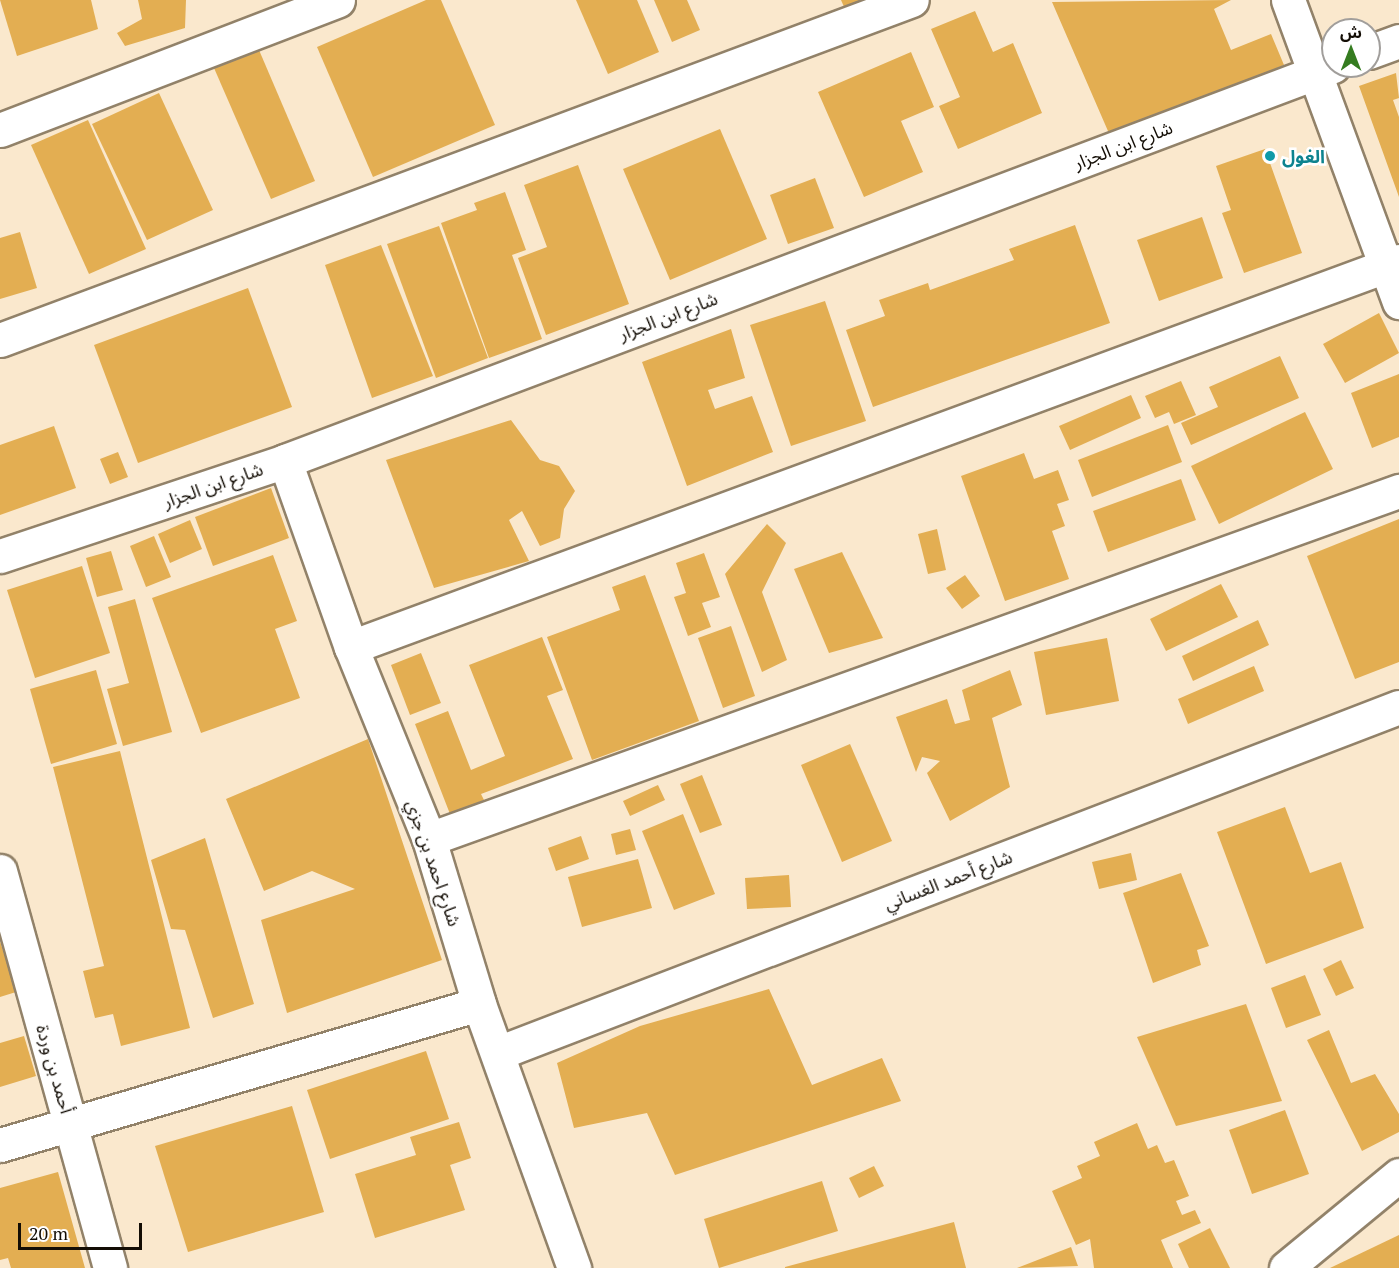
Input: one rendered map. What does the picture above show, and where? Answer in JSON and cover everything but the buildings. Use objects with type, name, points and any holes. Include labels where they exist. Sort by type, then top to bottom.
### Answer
[{"type":"street","points":[[0,130],[338,0]]},
{"type":"street","points":[[0,340],[912,0]]},
{"type":"street","points":[[1288,0],[1321,63]]},
{"type":"street","points":[[1381,48],[1399,41]]},
{"type":"street","name":"شارع ابن الجزار","points":[[0,556],[285,461],[1321,70]]},
{"type":"street","points":[[1327,78],[1392,263],[1399,302]]},
{"type":"street","points":[[351,647],[1392,263]]},
{"type":"street","name":"شارع احمد بن جزي","points":[[285,461],[351,647],[429,839],[479,1004],[574,1268]]},
{"type":"street","points":[[429,839],[1399,491]]},
{"type":"street","name":"شارع أحمد الغساني","points":[[498,1053],[1399,707]]},
{"type":"street","name":"أحمد بن وردة","points":[[0,871],[110,1268]]},
{"type":"street","points":[[0,1145],[479,1004]]},
{"type":"street","points":[[1286,1268],[1399,1175]]},
{"type":"place","name":"الغول","points":[[1270,156]]}]
